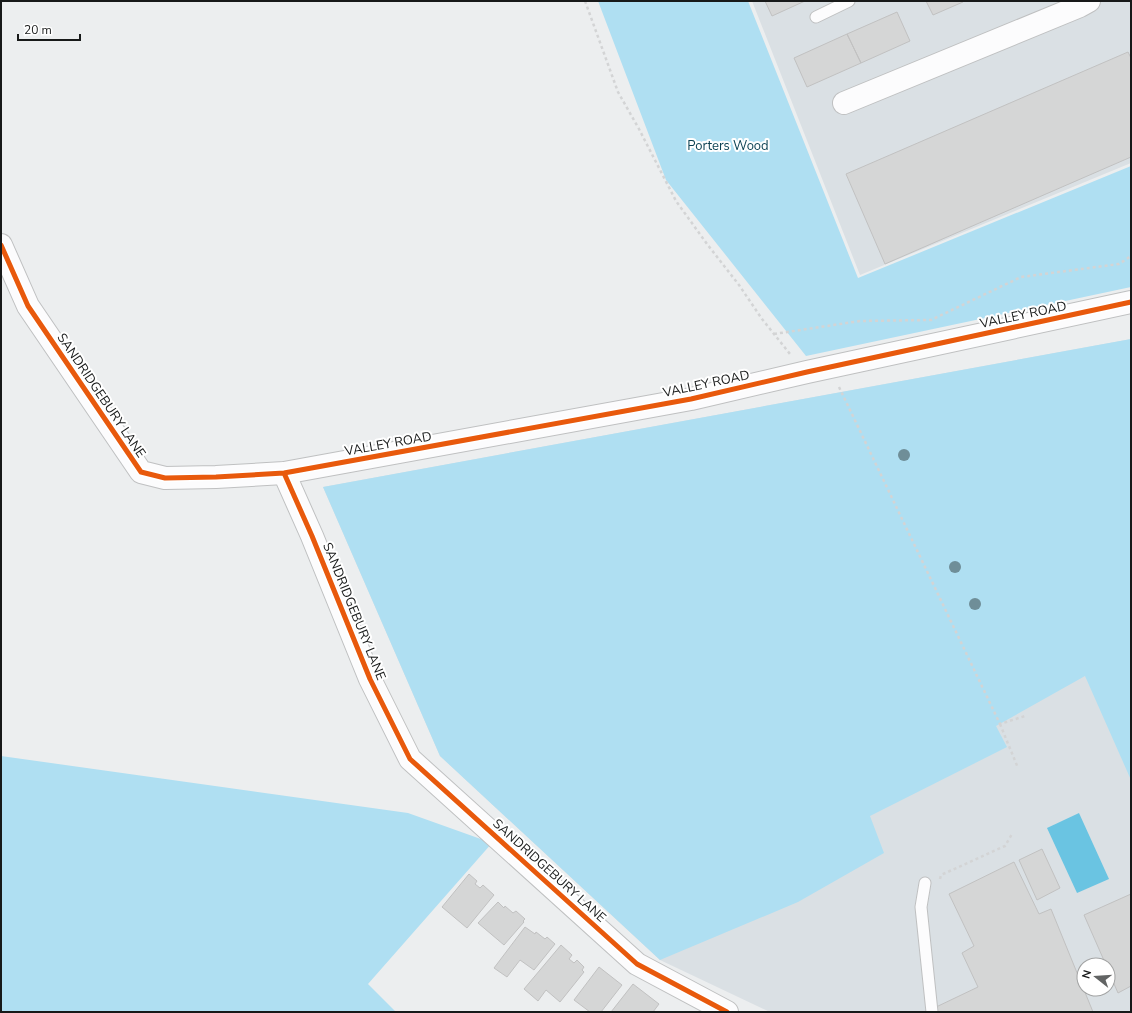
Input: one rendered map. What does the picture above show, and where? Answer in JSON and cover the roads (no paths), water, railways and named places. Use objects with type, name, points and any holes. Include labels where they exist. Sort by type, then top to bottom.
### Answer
[{"type":"street","points":[[844,103],[1073,9],[1089,1]]},
{"type":"street","name":"SANDRIDGEBURY LANE","points":[[1,245],[28,306],[142,472],[165,478],[284,473],[312,536],[370,679],[410,759],[637,964],[727,1012]]},
{"type":"street","name":"VALLEY ROAD","points":[[284,473],[691,398],[1131,302]]},
{"type":"lane","points":[[816,16],[849,1]]},
{"type":"lane","points":[[925,883],[921,907],[932,1012]]},
{"type":"park label","name":"Porters Wood","points":[[728,145]]}]
